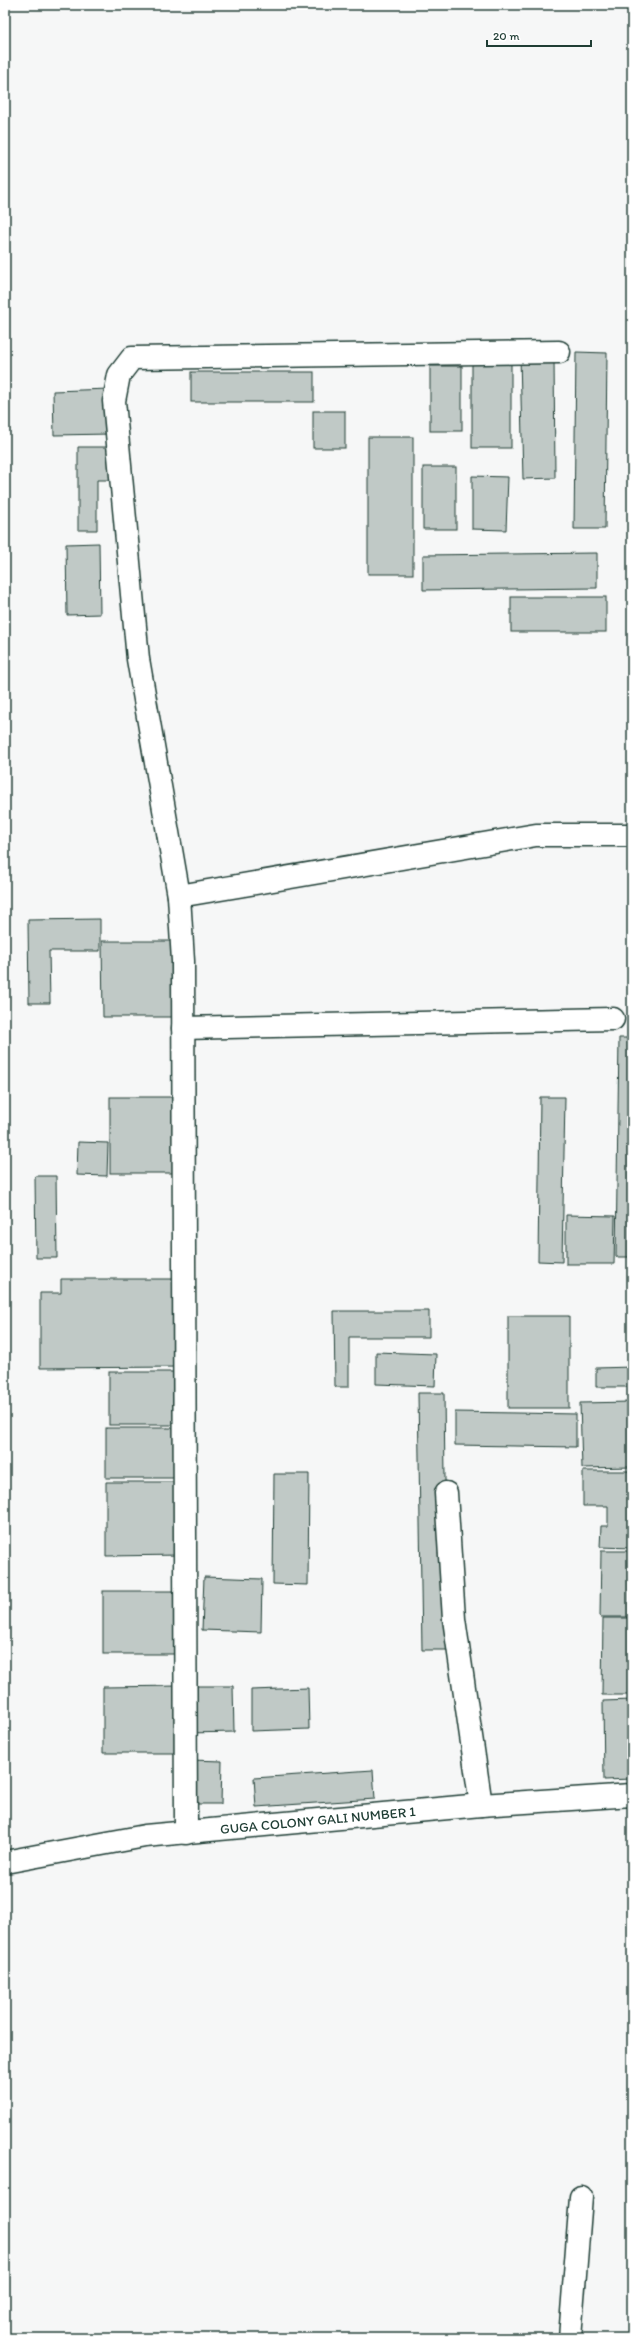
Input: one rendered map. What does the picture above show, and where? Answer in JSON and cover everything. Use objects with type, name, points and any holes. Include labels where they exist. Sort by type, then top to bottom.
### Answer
[{"type":"street","points":[[186,1833],[183,961],[179,896],[138,659],[114,401],[119,376],[132,358],[559,352]]},
{"type":"street","points":[[179,896],[536,835],[632,835]]},
{"type":"street","points":[[183,1028],[613,1019]]},
{"type":"street","points":[[446,1493],[454,1619],[481,1805]]},
{"type":"street","name":"GUGA COLONY GALI NUMBER 1","points":[[5,1862],[145,1836],[481,1805],[632,1795]]},
{"type":"street","points":[[570,2338],[581,2197]]},
{"type":"building","points":[[576,352],[607,353],[605,529],[574,529]]},
{"type":"building","points":[[520,357],[554,357],[555,478],[523,479]]},
{"type":"building","points":[[472,361],[511,361],[511,448],[472,448]]},
{"type":"building","points":[[430,366],[462,366],[462,431],[430,431]]},
{"type":"building","points":[[191,372],[314,372],[314,402],[191,402]]},
{"type":"building","points":[[109,389],[110,434],[54,435],[53,391]]},
{"type":"building","points":[[313,411],[345,411],[345,448],[313,448]]},
{"type":"building","points":[[368,437],[413,437],[413,574],[368,574]]},
{"type":"building","points":[[78,447],[110,447],[110,480],[97,480],[97,530],[78,530]]},
{"type":"building","points":[[423,467],[456,467],[456,529],[423,529]]},
{"type":"building","points":[[472,476],[508,477],[506,530],[472,529]]},
{"type":"building","points":[[99,543],[100,614],[67,615],[66,544]]},
{"type":"building","points":[[597,553],[597,588],[423,590],[423,555]]},
{"type":"building","points":[[511,597],[606,597],[606,632],[511,632]]},
{"type":"building","points":[[100,919],[100,951],[49,951],[50,1003],[29,1003],[28,920]]},
{"type":"building","points":[[102,941],[174,941],[174,1017],[103,1017]]},
{"type":"building","points":[[619,1038],[632,1038],[632,1257],[616,1257]]},
{"type":"building","points":[[110,1097],[176,1097],[176,1173],[110,1173]]},
{"type":"building","points":[[540,1097],[565,1097],[562,1262],[538,1261]]},
{"type":"building","points":[[78,1142],[108,1143],[107,1176],[77,1175]]},
{"type":"building","points":[[35,1176],[56,1176],[57,1258],[36,1258]]},
{"type":"building","points":[[566,1215],[615,1216],[614,1264],[566,1264]]},
{"type":"building","points":[[61,1279],[178,1279],[178,1367],[40,1368],[40,1293],[61,1293]]},
{"type":"building","points":[[334,1311],[429,1311],[429,1337],[349,1337],[349,1387],[335,1387]]},
{"type":"building","points":[[508,1316],[569,1316],[569,1408],[508,1408]]},
{"type":"building","points":[[376,1352],[436,1354],[435,1386],[376,1384]]},
{"type":"building","points":[[632,1367],[632,1387],[596,1387],[596,1368]]},
{"type":"building","points":[[109,1372],[179,1372],[179,1425],[109,1425]]},
{"type":"building","points":[[418,1393],[444,1393],[447,1650],[422,1650]]},
{"type":"building","points":[[632,1402],[632,1467],[582,1468],[580,1403]]},
{"type":"building","points":[[455,1412],[576,1414],[576,1447],[455,1445]]},
{"type":"building","points":[[106,1428],[183,1428],[183,1478],[106,1478]]},
{"type":"building","points":[[583,1471],[632,1471],[632,1548],[600,1547],[601,1526],[608,1526],[608,1506],[583,1506]]},
{"type":"building","points":[[274,1474],[309,1474],[308,1585],[273,1584]]},
{"type":"building","points":[[106,1482],[182,1482],[182,1555],[106,1556]]},
{"type":"building","points":[[601,1551],[632,1551],[632,1617],[600,1617]]},
{"type":"building","points":[[204,1577],[262,1579],[261,1632],[202,1630]]},
{"type":"building","points":[[103,1591],[180,1591],[180,1654],[103,1654]]},
{"type":"building","points":[[603,1618],[632,1618],[632,1695],[602,1695]]},
{"type":"building","points":[[180,1686],[180,1753],[103,1753],[103,1687]]},
{"type":"building","points":[[188,1686],[233,1686],[234,1732],[188,1733]]},
{"type":"building","points":[[308,1688],[309,1729],[251,1731],[251,1690]]},
{"type":"building","points":[[632,1700],[632,1779],[604,1780],[603,1701]]},
{"type":"building","points":[[190,1760],[222,1761],[221,1804],[190,1804]]},
{"type":"building","points":[[373,1770],[375,1799],[256,1807],[254,1778]]}]
